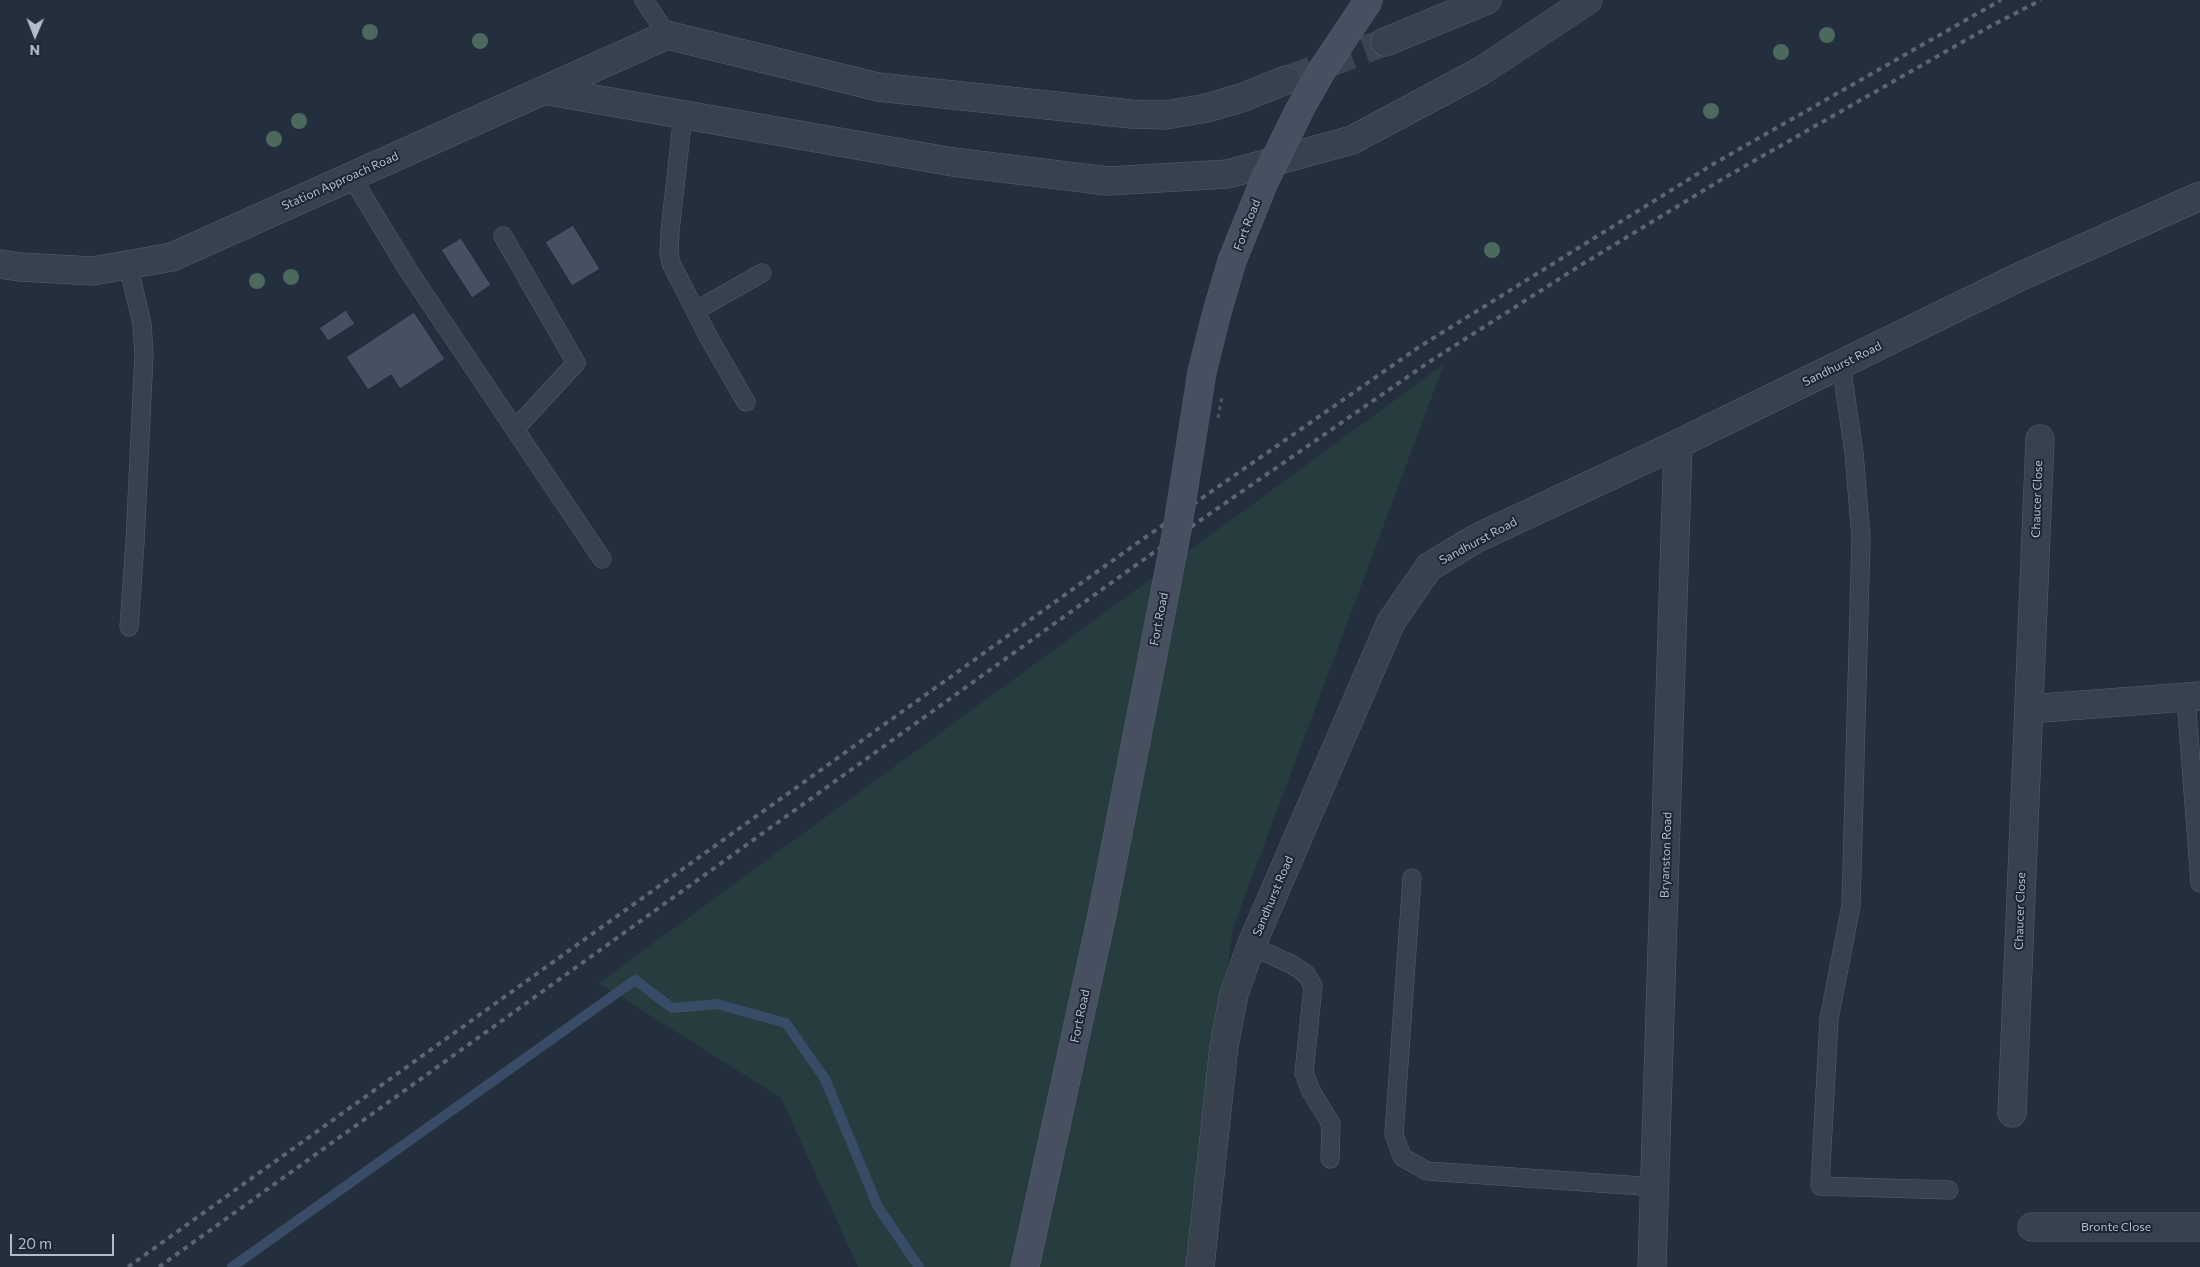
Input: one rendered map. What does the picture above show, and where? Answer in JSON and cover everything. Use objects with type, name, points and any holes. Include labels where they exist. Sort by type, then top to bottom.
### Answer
[{"type":"street","name":"Fort Road","points":[[1025,1267],[1102,915],[1177,530],[1202,372],[1215,319],[1232,261],[1264,182],[1300,109],[1322,70],[1369,0]]},
{"type":"street","points":[[1385,42],[1487,0]]},
{"type":"street","points":[[543,90],[953,162],[1108,181],[1228,174],[1352,140],[1481,71],[1588,0]]},
{"type":"street","points":[[667,35],[878,87],[1131,114],[1166,115],[1207,108],[1244,97],[1286,80]]},
{"type":"street","name":"Station Approach Road","points":[[0,264],[93,271],[172,257],[667,35]]},
{"type":"street","name":"Sandhurst Road","points":[[1200,1267],[1224,1046],[1234,994],[1251,946],[1392,622],[1429,568],[1475,540],[1678,444],[2019,277],[2200,196]]},
{"type":"street","name":"Chaucer Close","points":[[2012,1113],[2040,439]]},
{"type":"street","name":"Bryanston Road","points":[[1652,1267],[1678,444]]},
{"type":"street","points":[[2029,709],[2193,697]]},
{"type":"street","name":"Bronte Close","points":[[2032,1227],[2200,1227]]},
{"type":"lane","points":[[644,0],[667,35]]},
{"type":"lane","points":[[683,115],[669,252],[678,280],[746,402]]},
{"type":"lane","points":[[351,176],[408,270],[602,559]]},
{"type":"lane","points":[[503,236],[576,363],[515,429]]},
{"type":"lane","points":[[128,265],[140,314],[144,347],[129,627]]},
{"type":"lane","points":[[695,311],[762,273]]},
{"type":"lane","points":[[1842,364],[1854,453],[1861,538],[1851,906],[1829,1019],[1820,1186],[1949,1190]]},
{"type":"lane","points":[[2193,697],[2200,883]]},
{"type":"lane","points":[[1412,878],[1394,1134],[1402,1157],[1427,1171],[1656,1187]]},
{"type":"lane","points":[[1251,946],[1291,964],[1306,974],[1313,986],[1304,1073],[1311,1091],[1331,1124],[1330,1159]]},
{"type":"green space","points":[[1444,364],[1233,928],[1186,1267],[858,1267],[781,1098],[599,983]]},
{"type":"building","points":[[573,225],[600,269],[572,286],[545,242]]},
{"type":"building","points":[[461,238],[491,285],[472,298],[441,250]]},
{"type":"building","points":[[346,310],[355,324],[328,341],[319,328]]},
{"type":"building","points":[[414,312],[445,359],[400,389],[391,375],[368,390],[346,357]]},
{"type":"waterway","points":[[232,1267],[635,980],[672,1008],[717,1004],[786,1023],[825,1079],[878,1207],[919,1267]]},
{"type":"tunnel","points":[[1286,80],[1385,42]]},
{"type":"railway","points":[[128,1267],[1133,546],[1419,347],[1715,163],[2001,0]]},
{"type":"railway","points":[[159,1267],[1143,560],[1429,362],[1581,265],[1724,178],[1987,28],[2041,0]]}]
